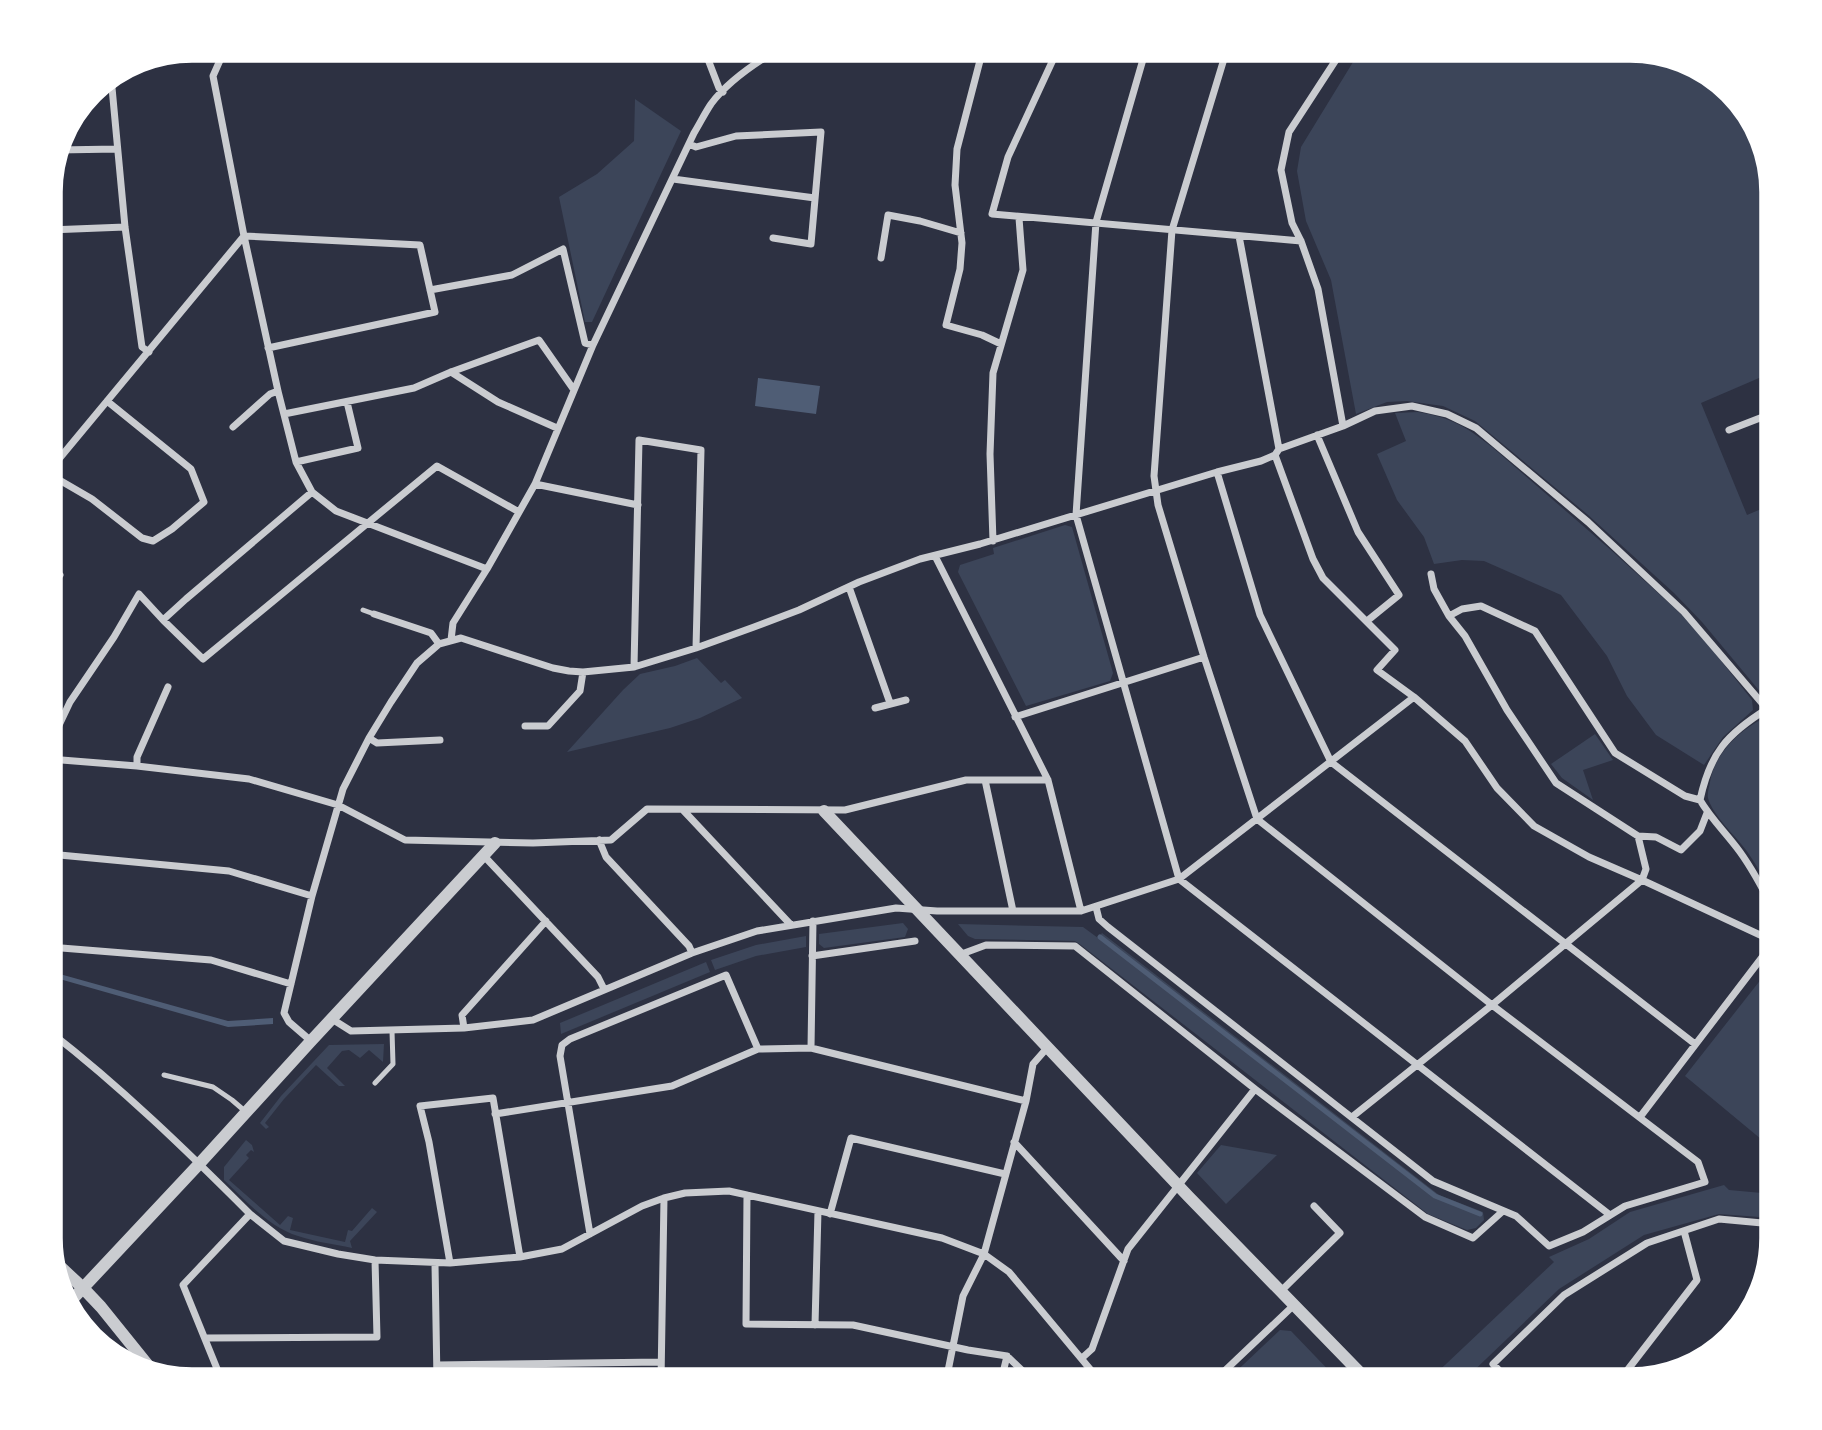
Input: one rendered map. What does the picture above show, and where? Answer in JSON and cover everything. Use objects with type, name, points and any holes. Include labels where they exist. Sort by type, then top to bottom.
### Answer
[{"type":"street","points":[[220,61],[213,76],[268,348],[296,462],[312,492],[336,511],[487,569]]},
{"type":"street","points":[[709,61],[723,92]]},
{"type":"street","points":[[451,640],[453,623],[535,484],[593,345],[694,133],[723,92],[761,61]]},
{"type":"street","points":[[980,61],[957,149],[955,185],[961,233],[960,269],[946,325],[982,335],[1001,344]]},
{"type":"street","points":[[1052,61],[1008,157],[992,214],[1301,241]]},
{"type":"street","points":[[1143,61],[1096,222],[1076,515],[1179,879],[1610,1215]]},
{"type":"street","points":[[1096,907],[1099,919],[1108,927],[1433,1181],[1516,1216],[1549,1246],[1583,1232],[1625,1206],[1705,1182],[1698,1162],[1492,1005],[1257,819],[1158,505],[1154,476],[1172,230],[1223,61]]},
{"type":"street","points":[[1335,61],[1289,132],[1281,170],[1292,223],[1318,289],[1343,426]]},
{"type":"street","points":[[112,88],[125,227],[142,346],[149,352]]},
{"type":"street","points":[[689,144],[696,147],[736,136],[821,132],[811,244],[773,237]]},
{"type":"street","points":[[69,150],[117,149]]},
{"type":"street","points":[[673,179],[815,198]]},
{"type":"street","points":[[881,258],[888,215],[961,233]]},
{"type":"street","points":[[993,541],[990,454],[993,373],[1023,270],[1019,218]]},
{"type":"street","points":[[62,229],[125,227]]},
{"type":"street","points":[[244,236],[420,245],[435,312],[268,348]]},
{"type":"street","points":[[62,456],[244,236]]},
{"type":"street","points":[[1239,236],[1277,452],[1313,559],[1323,579],[1395,650],[1377,670],[1465,741],[1497,788],[1534,827],[1589,857],[1761,936]]},
{"type":"street","points":[[430,290],[512,275],[563,249],[585,343],[593,345]]},
{"type":"street","points":[[284,414],[414,388],[539,340],[574,390]]},
{"type":"street","points":[[451,372],[498,402],[557,428]]},
{"type":"street","points":[[233,427],[270,394],[278,391]]},
{"type":"street","points":[[62,480],[92,499],[142,538],[153,541],[172,530],[204,502],[191,469],[107,401]]},
{"type":"street","points":[[296,462],[358,448],[347,402]]},
{"type":"street","points":[[311,1041],[289,1022],[284,1013],[343,789],[369,738],[417,663],[439,644],[461,638],[569,671],[634,667],[696,648],[799,610],[920,559],[993,541],[1261,461],[1376,411],[1412,406],[1447,414],[1476,428],[1588,522],[1684,612],[1761,699]]},
{"type":"street","points":[[1729,430],[1761,418]]},
{"type":"street","points":[[1317,435],[1358,532],[1399,595],[1367,621]]},
{"type":"street","points":[[634,667],[639,440],[701,450],[696,648]]},
{"type":"street","points":[[62,719],[139,594],[203,659],[437,466],[519,512]]},
{"type":"street","points":[[1217,472],[1260,615],[1331,762],[1695,1044]]},
{"type":"street","points":[[535,484],[638,505]]},
{"type":"street","points":[[163,620],[312,492]]},
{"type":"street","points":[[935,556],[1048,780],[1080,911]]},
{"type":"street","points":[[1431,574],[1434,589],[1449,616],[1465,636],[1507,710],[1556,783],[1638,836],[1656,837],[1681,850],[1700,831],[1707,813]]},
{"type":"street","points":[[849,587],[890,703]]},
{"type":"street","points":[[1449,616],[1462,609],[1481,606],[1535,631],[1615,753],[1685,796],[1700,800]]},
{"type":"street","points":[[374,614],[431,633],[439,644]]},
{"type":"street","points":[[1015,717],[1204,657]]},
{"type":"street","points":[[525,726],[548,726],[580,691],[583,672]]},
{"type":"street","points":[[136,766],[137,757],[168,687]]},
{"type":"street","points":[[332,1018],[351,1031],[464,1028],[533,1020],[692,953],[757,931],[895,908],[937,911],[1080,911],[1096,907],[1179,879],[1414,698]]},
{"type":"street","points":[[875,708],[906,700]]},
{"type":"street","points":[[1761,715],[1732,734],[1721,748],[1704,778],[1700,800],[1761,884]]},
{"type":"street","points":[[369,738],[377,743],[440,740]]},
{"type":"street","points":[[62,760],[249,779],[338,805],[405,840],[495,843],[611,840],[647,809],[824,811],[855,808],[966,780],[1048,780]]},
{"type":"street","points":[[985,780],[1013,911]]},
{"type":"street","points":[[683,810],[791,925]]},
{"type":"street","points":[[824,811],[1047,1048],[1356,1369]]},
{"type":"street","points":[[1352,1117],[1642,880],[1646,869],[1638,836]]},
{"type":"street","points":[[599,841],[606,857],[690,946],[692,953]]},
{"type":"street","points":[[75,1296],[495,843]]},
{"type":"street","points":[[62,855],[229,871],[313,896]]},
{"type":"street","points":[[484,856],[598,977],[604,989]]},
{"type":"street","points":[[464,1028],[462,1015],[546,921]]},
{"type":"street","points":[[811,1048],[813,921]]},
{"type":"street","points":[[812,956],[915,941]]},
{"type":"street","points":[[959,955],[986,945],[1075,946],[1255,1090],[1425,1217],[1473,1238],[1503,1211]]},
{"type":"street","points":[[62,948],[211,960],[291,984]]},
{"type":"street","points":[[1640,1117],[1761,958]]},
{"type":"street","points":[[590,1234],[560,1056],[562,1045],[570,1039],[726,975],[758,1049]]},
{"type":"street","points":[[62,1041],[200,1163],[250,1214],[284,1241],[375,1260],[435,1264],[520,1257],[562,1249],[642,1206],[664,1198],[685,1193],[729,1191],[942,1238],[984,1254],[1009,1272],[1091,1369]]},
{"type":"street","points":[[495,1114],[672,1086],[758,1049],[811,1048],[1026,1101]]},
{"type":"street","points":[[948,1369],[963,1296],[984,1254],[1026,1101],[1033,1064],[1047,1048]]},
{"type":"street","points":[[1082,1358],[1092,1349],[1128,1249],[1255,1090]]},
{"type":"street","points":[[450,1263],[420,1106],[493,1098],[520,1257]]},
{"type":"street","points":[[831,1214],[851,1138],[1005,1174]]},
{"type":"street","points":[[1014,1142],[1124,1261]]},
{"type":"street","points":[[747,1195],[746,1324],[853,1325],[1007,1356],[1021,1369]]},
{"type":"street","points":[[661,1369],[664,1198]]},
{"type":"street","points":[[1280,1292],[1340,1233],[1314,1206]]},
{"type":"street","points":[[815,1325],[818,1211]]},
{"type":"street","points":[[217,1369],[183,1285],[250,1214]]},
{"type":"street","points":[[1498,1369],[1493,1364],[1564,1295],[1647,1243],[1719,1219],[1761,1223]]},
{"type":"street","points":[[1628,1369],[1697,1280],[1684,1231]]},
{"type":"street","points":[[205,1338],[377,1337],[375,1260]]},
{"type":"street","points":[[435,1264],[437,1369]]},
{"type":"street","points":[[66,1272],[83,1288],[143,1359]]},
{"type":"street","points":[[1227,1369],[1294,1305]]},
{"type":"street","points":[[1004,1369],[1007,1356]]},
{"type":"street","points":[[437,1365],[661,1362]]},
{"type":"lane","points":[[363,610],[374,614]]},
{"type":"lane","points":[[375,1083],[393,1064],[392,1031]]},
{"type":"lane","points":[[164,1075],[214,1087],[246,1112]]},
{"type":"shaded area","points":[[1354,61],[1647,62],[1672,68],[1695,79],[1710,88],[1734,112],[1751,142],[1760,175],[1761,377],[1701,403],[1747,515],[1761,509],[1761,693],[1674,593],[1587,514],[1475,421],[1443,406],[1407,401],[1387,402],[1356,414],[1331,280],[1306,221],[1297,171],[1301,147]]},
{"type":"shaded area","points":[[635,99],[681,131],[592,322],[585,322],[559,197],[597,174],[634,141]]},
{"type":"shaded area","points":[[758,378],[820,386],[816,414],[755,406]]},
{"type":"shaded area","points":[[1418,412],[1458,424],[1492,447],[1680,613],[1711,648],[1752,700],[1753,710],[1723,737],[1704,765],[1656,735],[1627,696],[1607,656],[1561,595],[1484,561],[1462,560],[1434,564],[1424,537],[1397,500],[1377,454],[1406,441],[1395,413]]},
{"type":"shaded area","points":[[1065,525],[1072,527],[1113,673],[1110,681],[1026,706],[958,572],[960,565],[994,554],[993,548]]},
{"type":"shaded area","points":[[697,658],[721,683],[725,680],[742,698],[700,718],[670,728],[567,752],[640,674]]},
{"type":"shaded area","points":[[1761,720],[1761,873],[1714,812],[1708,798],[1718,760],[1733,740]]},
{"type":"shaded area","points":[[1595,734],[1613,760],[1583,770],[1593,800],[1562,778],[1551,764]]},
{"type":"shaded area","points":[[903,923],[908,929],[905,937],[824,948],[819,944],[819,934]]},
{"type":"shaded area","points":[[958,924],[1083,927],[1098,938],[1102,933],[1439,1195],[1483,1212],[1484,1220],[1476,1228],[1467,1230],[1428,1214],[1075,941],[975,939],[968,936]]},
{"type":"shaded area","points":[[806,936],[806,947],[756,956],[715,970],[711,960],[756,945]]},
{"type":"shaded area","points":[[706,962],[710,972],[561,1034],[560,1023]]},
{"type":"shaded area","points":[[62,975],[228,1021],[273,1018],[273,1024],[228,1027],[62,980]]},
{"type":"shaded area","points":[[1761,979],[1761,1139],[1685,1076]]},
{"type":"shaded area","points":[[384,1044],[383,1062],[369,1050],[360,1058],[349,1050],[342,1051],[327,1068],[345,1086],[339,1086],[316,1065],[265,1123],[269,1127],[266,1129],[260,1123],[281,1096],[329,1045]]},
{"type":"shaded area","points":[[246,1140],[252,1145],[254,1152],[251,1150],[246,1155],[249,1158],[229,1180],[280,1225],[288,1216],[293,1218],[290,1230],[345,1242],[348,1230],[352,1231],[372,1208],[377,1212],[350,1241],[352,1248],[287,1232],[258,1213],[224,1180],[224,1167]]},
{"type":"shaded area","points":[[1221,1145],[1277,1155],[1226,1204],[1197,1173]]},
{"type":"shaded area","points":[[1724,1185],[1729,1190],[1761,1193],[1761,1217],[1719,1214],[1644,1235],[1559,1289],[1476,1369],[1441,1369],[1554,1262],[1549,1257],[1589,1239],[1630,1212]]},
{"type":"shaded area","points":[[1280,1330],[1291,1331],[1327,1369],[1239,1369]]},
{"type":"waterway","points":[[1100,937],[1435,1196],[1480,1214]]}]
